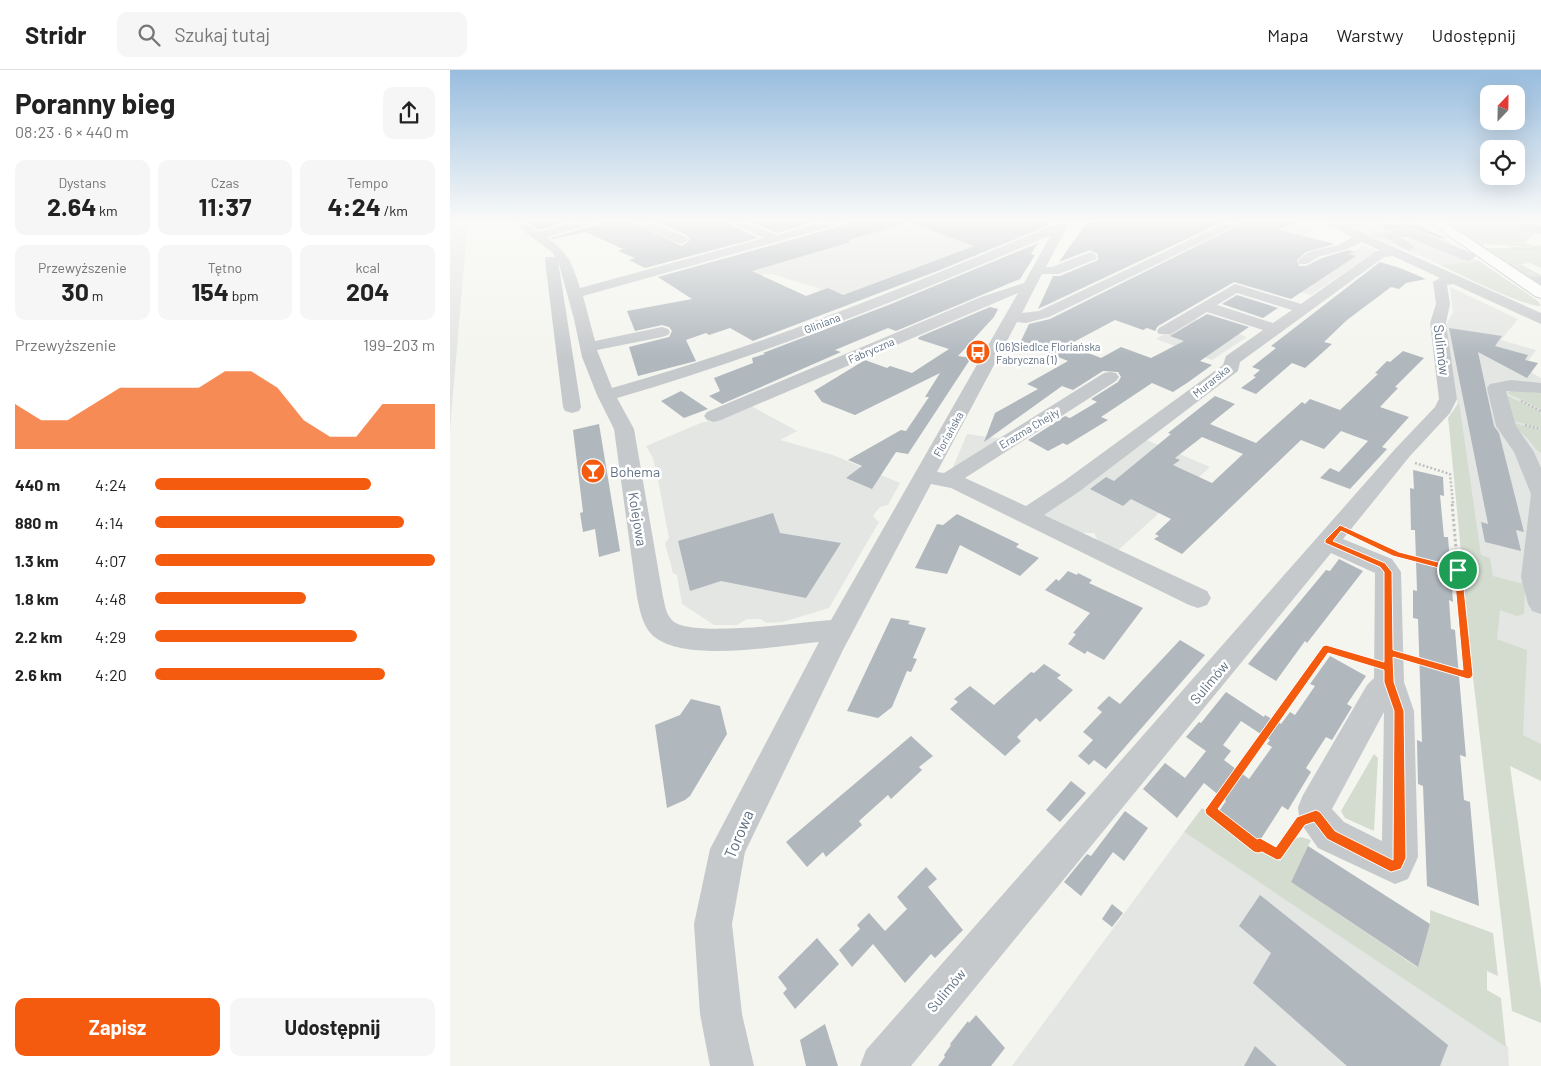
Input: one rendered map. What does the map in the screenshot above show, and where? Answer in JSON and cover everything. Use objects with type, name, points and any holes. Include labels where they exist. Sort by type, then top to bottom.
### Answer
[{"type":"main road","points":[[1500,265],[1541,293]]},
{"type":"street","points":[[547,265],[572,408]]},
{"type":"street","name":"Kolejowa","points":[[566,265],[590,357],[606,395],[624,429],[650,597],[656,620],[664,630],[677,637],[706,641],[835,639]]},
{"type":"street","points":[[574,294],[677,265]]},
{"type":"street","name":"Gliniana","points":[[606,395],[660,381],[762,346],[964,265]]},
{"type":"street","name":"Floriańska","points":[[835,639],[1040,265]]},
{"type":"street","name":"Fabryczna","points":[[714,416],[1014,289],[1034,278],[1068,265]]},
{"type":"street","points":[[1012,317],[1026,318],[1044,314],[1146,265]]},
{"type":"street","name":"Murarska","points":[[1028,515],[1072,486],[1232,367],[1232,360],[1364,265]]},
{"type":"street","points":[[1423,266],[1432,265]]},
{"type":"street","points":[[1423,266],[1432,265]]},
{"type":"street","name":"Sulimów","points":[[882,1066],[1398,458],[1443,408],[1448,400],[1438,323],[1443,304],[1440,282],[1456,265]]},
{"type":"street","points":[[1459,265],[1513,307],[1541,319]]},
{"type":"street","points":[[1523,281],[1541,280]]},
{"type":"street","points":[[1165,330],[1236,288],[1303,308]]},
{"type":"street","points":[[1205,306],[1274,329]]},
{"type":"street","points":[[1513,307],[1541,310]]},
{"type":"street","points":[[588,347],[662,332]]},
{"type":"street","name":"Erazma Chejły","points":[[949,480],[963,468],[1050,416],[1110,377]]},
{"type":"street","points":[[1541,388],[1511,385],[1496,388],[1506,426],[1524,452],[1541,494],[1534,577],[1541,604]]},
{"type":"street","points":[[924,476],[957,482],[1198,598]]},
{"type":"street","points":[[1328,542],[1386,568],[1389,667],[1399,711],[1400,858],[1397,865],[1391,866],[1331,835],[1316,816],[1315,807],[1378,694],[1389,667]]},
{"type":"street","name":"Torowa","points":[[732,1066],[721,1014],[714,924],[728,849],[835,639]]},
{"type":"path","points":[[1316,816],[1301,820],[1277,854],[1260,844],[1258,848],[1210,810],[1326,648],[1389,667],[1468,675],[1450,474],[1398,458]]},
{"type":"path","points":[[1396,554],[1458,570]]},
{"type":"shaded area","points":[[450,265],[464,265],[450,429]]},
{"type":"shaded area","points":[[748,265],[921,265],[834,298],[818,291],[821,289],[775,275],[765,274],[747,278]]},
{"type":"shaded area","points":[[1331,265],[1355,265],[1311,295],[1293,290]]},
{"type":"shaded area","points":[[1441,265],[1486,265],[1538,301],[1541,306],[1522,302]]},
{"type":"shaded area","points":[[1512,265],[1523,265],[1541,275],[1541,279],[1532,279]]},
{"type":"shaded area","points":[[1450,287],[1518,319],[1501,340],[1536,350],[1523,368],[1541,378],[1541,781],[1510,765],[1446,325],[1453,312]]},
{"type":"shaded area","points":[[1192,318],[1247,337],[1212,360],[1156,339]]},
{"type":"shaded area","points":[[1513,390],[1541,393],[1541,409],[1507,393]]},
{"type":"shaded area","points":[[1506,395],[1541,412],[1541,428],[1510,420]]},
{"type":"shaded area","points":[[1459,402],[1481,555],[1490,558],[1493,576],[1524,584],[1525,588],[1524,614],[1517,616],[1500,610],[1497,639],[1527,650],[1523,735],[1541,744],[1541,781],[1510,766],[1541,989],[1541,1023],[1512,1011],[1472,669],[1448,418]]},
{"type":"shaded area","points":[[751,406],[797,431],[780,440],[833,455],[900,483],[888,505],[880,507],[873,516],[879,522],[829,608],[783,622],[766,623],[761,619],[747,619],[737,625],[714,625],[682,604],[677,575],[673,573],[665,543],[669,538],[653,458],[646,446],[703,422],[714,421]]},
{"type":"shaded area","points":[[1511,422],[1541,430],[1541,453],[1537,450]]},
{"type":"shaded area","points":[[967,434],[1007,440],[960,468],[953,467]]},
{"type":"shaded area","points":[[1142,438],[1210,467],[1116,552],[1100,544],[1094,533],[1078,533],[1037,514]]},
{"type":"shaded area","points":[[1374,754],[1378,758],[1374,831],[1345,818],[1341,811]]},
{"type":"shaded area","points":[[1202,808],[1259,850],[1261,848],[1280,861],[1294,839],[1301,837],[1311,840],[1291,882],[1417,967],[1430,924],[1430,910],[1493,933],[1498,976],[1487,971],[1487,990],[1501,998],[1506,1047],[1184,832]]},
{"type":"shaded area","points":[[1184,832],[1508,1047],[1509,1066],[1012,1066]]},
{"type":"building","points":[[640,265],[654,265],[645,268]]},
{"type":"building","points":[[699,265],[771,265],[752,271],[806,296],[828,288],[843,295],[922,265],[951,265],[753,341],[730,328],[686,340],[696,361],[638,376],[629,347],[669,337],[672,331],[669,327],[662,325],[635,331],[627,311],[692,299],[658,277]]},
{"type":"building","points":[[984,265],[1028,265],[1020,279],[896,331],[888,328],[835,350],[841,352],[722,404],[709,396],[720,391],[714,378],[753,363],[752,358]]},
{"type":"building","points":[[1085,265],[1130,265],[1038,309],[1053,276],[1060,276]]},
{"type":"building","points":[[1158,265],[1342,265],[1291,299],[1234,282],[1158,326],[1155,331],[1147,328],[1143,330],[1115,320],[1068,345],[1101,358],[1121,347],[1151,358],[1184,341],[1170,336],[1207,314],[1249,327],[1200,361],[1212,365],[1187,383],[1173,392],[1152,383],[1101,417],[1108,420],[1067,445],[1063,443],[1048,451],[1028,440],[1065,416],[1070,418],[1097,402],[1091,399],[1118,382],[1121,377],[1118,372],[1103,371],[1073,390],[1062,386],[984,442],[995,413],[1038,389],[1027,384],[1068,361],[1041,350],[1018,347],[1029,324],[1050,319]]},
{"type":"building","points":[[1375,265],[1392,265],[1426,279],[1406,283],[1399,289],[1391,287],[1347,320],[1324,342],[1332,344],[1305,368],[1292,363],[1256,394],[1241,388],[1256,377],[1253,376],[1260,370],[1252,367],[1276,348],[1271,346]]},
{"type":"building","points":[[1237,295],[1278,308],[1263,318],[1222,304]]},
{"type":"building","points":[[990,307],[998,309],[994,317],[958,356],[971,358],[908,454],[896,452],[872,489],[846,478],[862,466],[848,460],[901,430],[906,431],[929,397],[925,397],[940,373],[855,415],[822,402],[814,391],[865,360],[887,368],[890,366],[912,373],[949,349],[918,339],[919,337]]},
{"type":"building","points":[[1449,328],[1502,336],[1495,346],[1528,355],[1525,360],[1538,363],[1527,378],[1478,352],[1494,426],[1499,433],[1524,532],[1516,530],[1521,551],[1485,542],[1481,522],[1488,524]]},
{"type":"building","points":[[1403,351],[1424,358],[1395,387],[1398,388],[1380,407],[1409,417],[1382,447],[1387,449],[1350,489],[1320,478],[1330,468],[1339,472],[1368,441],[1341,431],[1324,449],[1301,440],[1182,554],[1154,539],[1159,536],[1155,534],[1171,519],[1131,499],[1123,506],[1090,489],[1106,477],[1114,481],[1171,434],[1168,433],[1215,396],[1235,404],[1210,424],[1256,443],[1302,402],[1305,404],[1310,399],[1340,410],[1378,374],[1375,373],[1387,361],[1390,362]],"holes":[[[1202,437],[1243,454],[1212,483],[1173,465],[1180,460],[1175,458]]]},
{"type":"building","points":[[681,391],[708,409],[684,418],[661,401]]},
{"type":"building","name":"Bohema","points":[[599,424],[620,551],[599,557],[595,529],[583,532],[580,513],[583,512],[573,430]]},
{"type":"building","points":[[1413,470],[1443,477],[1444,496],[1440,495],[1444,537],[1448,537],[1453,602],[1449,600],[1451,629],[1455,630],[1466,757],[1460,755],[1464,800],[1470,802],[1479,906],[1427,886],[1423,786],[1418,784],[1417,740],[1422,742],[1418,619],[1413,618],[1413,590],[1417,591],[1415,530],[1411,530],[1410,488],[1414,489]]},
{"type":"building","points":[[773,513],[780,533],[841,543],[806,598],[721,581],[690,591],[678,541]]},
{"type":"building","points":[[957,514],[1019,544],[1016,547],[1039,558],[1020,576],[960,545],[947,574],[915,568],[937,524],[943,525]]},
{"type":"building","points":[[1339,559],[1363,571],[1307,643],[1305,641],[1276,681],[1248,664],[1326,570],[1330,571]]},
{"type":"building","points":[[1068,571],[1077,575],[1078,573],[1092,580],[1089,583],[1143,608],[1104,660],[1087,651],[1085,654],[1068,644],[1076,634],[1073,633],[1090,613],[1045,590],[1056,579],[1059,581]]},
{"type":"building","points":[[891,618],[910,621],[908,624],[926,628],[913,658],[917,659],[911,672],[907,671],[892,707],[878,718],[847,711]]},
{"type":"building","points":[[1180,640],[1205,655],[1106,769],[1094,760],[1089,765],[1078,756],[1093,740],[1083,732],[1102,712],[1097,708],[1109,696],[1120,704]]},
{"type":"building","points":[[1330,656],[1366,676],[1347,704],[1352,707],[1332,740],[1326,737],[1306,768],[1311,772],[1288,810],[1282,806],[1257,845],[1217,814],[1226,801],[1204,783],[1177,818],[1143,789],[1165,763],[1185,778],[1206,751],[1186,737],[1199,722],[1201,723],[1226,692],[1264,717],[1265,715],[1281,724],[1290,712],[1295,715],[1315,686],[1310,684]],"holes":[[[1241,721],[1270,740],[1267,744],[1272,747],[1249,779],[1224,760],[1231,751],[1223,745]]]},
{"type":"building","points":[[1044,664],[1061,675],[1057,678],[1073,690],[1040,722],[1036,718],[1017,737],[1021,741],[1005,756],[950,709],[958,702],[954,699],[970,686],[994,705],[1031,672],[1034,673]]},
{"type":"building","points":[[691,699],[720,706],[727,734],[690,796],[667,808],[655,725],[680,715]]},
{"type":"building","points":[[911,736],[933,756],[919,767],[922,770],[891,799],[888,795],[859,821],[862,825],[826,857],[823,852],[807,867],[786,842]]},
{"type":"building","points":[[1071,781],[1086,793],[1060,822],[1046,810]]},
{"type":"building","points":[[1125,811],[1148,828],[1124,861],[1113,852],[1081,896],[1064,882],[1087,854],[1091,856]]},
{"type":"building","points":[[1308,846],[1430,924],[1418,967],[1291,882]]},
{"type":"building","points":[[926,867],[937,879],[928,887],[963,930],[935,958],[931,954],[905,983],[873,944],[852,967],[839,950],[860,929],[857,925],[869,913],[885,931],[907,909],[897,897]]},
{"type":"building","points":[[1260,895],[1448,1045],[1440,1066],[1347,1066],[1253,983],[1271,953],[1239,926]]},
{"type":"building","points":[[1112,904],[1123,913],[1112,927],[1102,919]]},
{"type":"building","points":[[817,938],[839,964],[795,1009],[783,993],[787,989],[778,977]]},
{"type":"building","points":[[976,1015],[1005,1048],[991,1066],[938,1066],[945,1057],[944,1055],[950,1044],[968,1021],[969,1023]]},
{"type":"building","points":[[825,1024],[838,1066],[806,1066],[800,1040]]},
{"type":"building","points":[[1255,1046],[1277,1066],[1244,1066]]},
{"type":"place","name":"(06)Siedlce Floriańska Fabryczna (1)","points":[[978,352]]},
{"type":"place","name":"Bohema","points":[[593,471]]},
{"type":"route","points":[[1458,570],[1396,554],[1340,528],[1328,542],[1382,565],[1388,572],[1388,652],[1389,667],[1389,682],[1399,711],[1400,858],[1397,865],[1391,866],[1331,835],[1316,816],[1301,820],[1277,854],[1260,844],[1258,848],[1210,810],[1326,648],[1389,667],[1388,652],[1468,675],[1458,570]]}]
